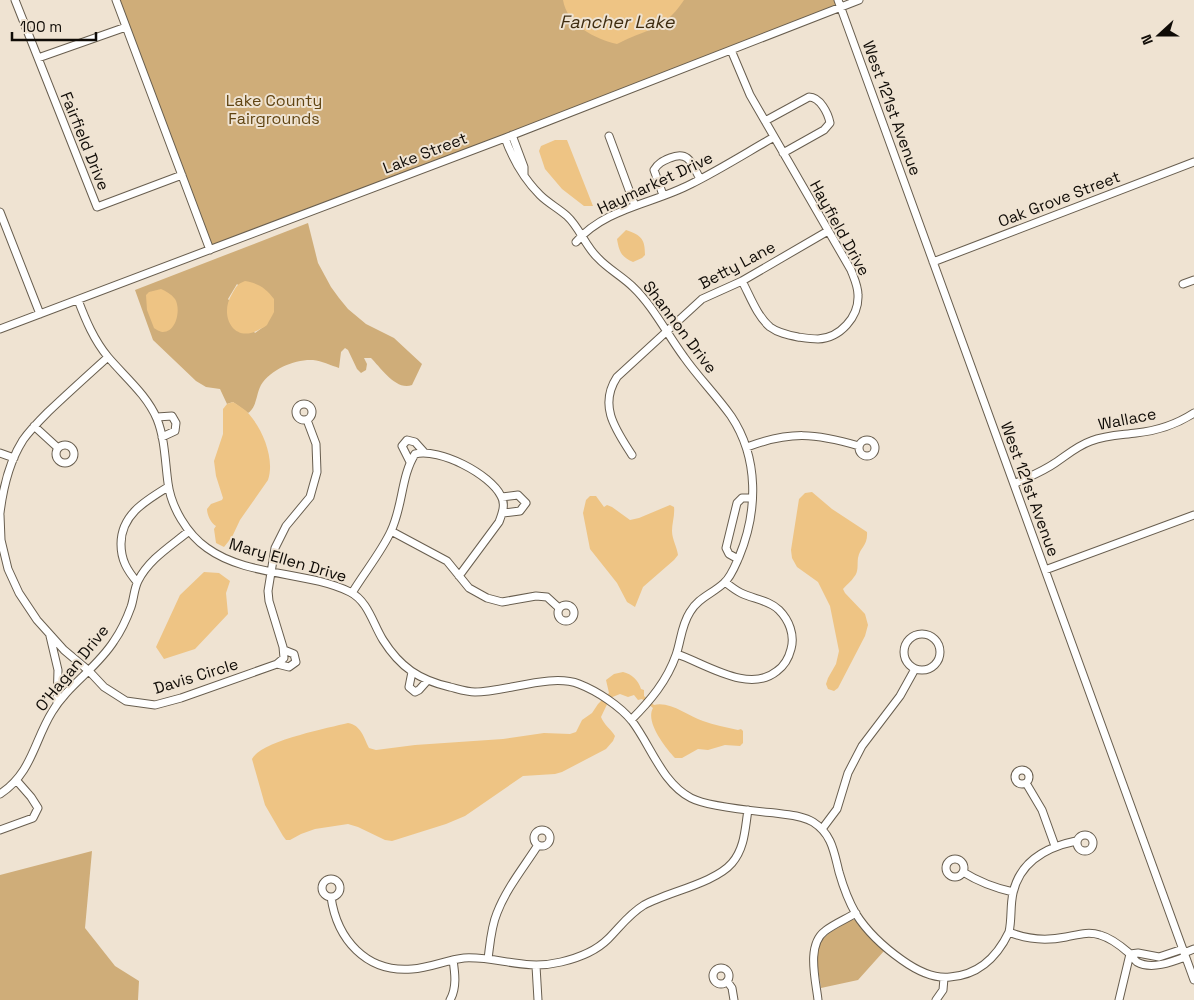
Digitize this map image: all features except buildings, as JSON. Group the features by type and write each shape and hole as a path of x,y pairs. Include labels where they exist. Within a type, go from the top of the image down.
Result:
{"street":[{"name":"Fairfield Drive","path":"15,0 97,207 182,175"},
{"path":"116,0 210,250"},
{"name":"Lake Street","path":"0,329 731,50 839,3 858,0"},
{"name":"West 121st Avenue","path":"839,3 1194,980"},
{"path":"38,58 126,26"},
{"name":"Hayfield Drive","path":"731,50 745,86 850,270 856,283 857,308 844,328 836,334 818,339 810,339 781,333 771,328 761,317 742,281"},
{"path":"765,122 809,97 814,97 818,100 829,118 830,123 824,130 783,153"},
{"name":"Shannon Drive","path":"508,136 524,167 524,176 540,196 567,216 583,235 596,256 612,272 632,286 647,302 665,332 732,418 747,447 752,472 752,498 748,527 738,559 724,582 704,596 690,611 681,633 677,654 663,683 631,720"},
{"path":"609,136 635,206"},
{"name":"Haymarket Drive","path":"576,242 603,220 689,185 774,137"},
{"path":"662,195 654,170 657,164 679,154 685,156 692,164 700,179"},
{"name":"Oak Grove Street","path":"933,262 1194,162"},
{"path":"0,212 40,314"},
{"name":"Betty Lane","path":"632,455 616,430 611,417 608,397 611,386 617,377 702,299 742,281 828,231"},
{"path":"1183,284 1194,280"},
{"name":"Mary Ellen Drive","path":"78,300 88,328 108,357 146,399 156,417 162,437 168,488 175,506 190,532 207,548 230,560 271,572 320,581 352,593 368,610 383,640 403,665 423,680 450,688 475,692 556,681 577,683 618,707 631,720 668,777 692,798 748,810 797,816 813,822 822,829"},
{"name":"Davis Circle","path":"108,357 69,391 34,426 23,440 14,458 3,491 0,514 1,540 8,569 19,594 64,650 89,671 104,687 126,701 155,705 181,698 277,664 284,658 284,650"},
{"name":"Wallace","path":"1014,484 1041,472 1076,448 1092,440 1161,428 1194,413"},
{"path":"156,417 172,416 176,423 175,431 162,437"},
{"path":"277,664 289,667 296,662 294,654 284,650 269,601 268,591 276,548 282,533 310,497 317,472 316,444 307,420"},
{"path":"34,426 58,448"},
{"path":"747,447 766,440 792,435 818,436 859,446"},
{"path":"410,462 402,446 407,440 415,442 424,452"},
{"path":"352,593 391,531 400,507 406,472 410,462 415,454 424,452 448,457 483,477 493,485 502,497 503,513 500,522 459,576"},
{"path":"0,453 14,458"},
{"path":"137,582 126,569 121,553 123,528 126,520 140,506 168,488"},
{"path":"502,497 518,495 526,503 520,511 503,513"},
{"path":"738,559 729,554 726,548 737,503 742,498 752,498"},
{"path":"1045,570 1194,515"},
{"path":"391,531 447,561 469,588 487,598 502,602 536,596 547,597 559,608"},
{"name":"O'Hagan Drive","path":"0,794 17,781 35,750 44,724 57,703 89,671 114,641 131,607 137,582 146,568 158,556 190,532"},
{"path":"677,654 742,680 769,677 785,663 792,648 792,640 788,623 784,616 770,604 741,593 724,582"},
{"name":"Davis Circle","path":"49,633 58,670 57,703"},
{"path":"921,634 927,634 940,646 939,658 932,667 921,670 915,669 906,661 904,649 910,639 921,634"},
{"path":"915,669 900,696 862,746 848,773 837,809 822,829 833,845 840,875 856,913 869,932 904,962 921,972 944,978 962,976 978,970 997,953 1009,932 1013,892 1018,878 1030,862 1055,846 1076,841"},
{"path":"412,672 409,687 415,692 427,681"},
{"path":"0,830 33,818 38,808 17,781"},
{"path":"1026,783 1042,810 1055,846"},
{"path":"331,896 336,919 345,937 362,955 378,964 411,969 465,958 488,959 536,966 561,962 590,952 608,939 626,919 642,906 714,876 727,868 735,859 744,841 748,810"},
{"path":"488,959 492,927 497,912 538,845"},
{"path":"963,872 996,888 1013,892"},
{"path":"818,1000 813,961 816,945 823,932 856,913"},
{"path":"1009,932 1026,938 1044,940 1080,934 1100,935 1113,941 1130,954 1138,953 1159,957 1184,953 1194,949"},
{"path":"1128,1000 1119,999 1130,954"},
{"path":"450,1000 453,995 455,975 453,960"},
{"path":"536,966 538,1000"},
{"path":"936,1000 943,990 944,978"},
{"path":"727,981 732,988 734,1000"}],"green space":[{"name":"Lake County Fairgrounds","path":"115,0 838,0 841,7 210,250"},
{"path":"308,223 318,263 339,298 348,309 366,324 394,338 422,364 412,385 406,386 400,385 389,378 371,358 364,358 367,364 366,370 361,373 345,348 341,352 339,368 313,360 291,363 265,379 259,389 255,404 248,413 233,402 227,404 220,389 206,387 196,381 153,340 135,290","holes":["237,284 271,316 266,325 255,333 228,299"]},
{"path":"92,851 85,928 115,966 139,981 138,1000 0,1000 0,875"},
{"path":"851,920 855,920 884,951 858,980 821,988 817,960 819,946 827,935"}],"water":[{"name":"Fancher Lake","path":"563,0 684,0 673,14 661,24 617,44 600,39 583,30 570,17"},
{"path":"555,140 567,140 593,206 584,206 562,189 545,169 539,151 541,146"},
{"path":"626,230 639,236 644,245 645,255 633,262 623,256 617,239"},
{"path":"245,281 258,285 274,299 274,312 267,325 251,333 236,331 231,326 227,311 228,302 235,289"},
{"path":"161,289 175,299 178,308 176,319 171,329 162,332 154,328 147,310 146,295 149,292"},
{"path":"233,402 247,412 259,428 269,454 270,472 268,480 224,547 216,543 214,529 216,526 212,523 207,509 211,504 223,498 216,476 214,461 223,434 223,409 227,404"},
{"path":"812,492 832,509 867,532 865,543 858,558 857,573 843,589 865,614 868,625 865,636 838,688 834,691 828,689 826,684 836,664 839,651 830,606 818,582 797,567 792,558 791,550 799,499 805,493"},
{"path":"590,496 596,496 604,507 607,505 612,507 630,520 670,505 674,507 672,534 678,555 643,587 635,607 627,602 617,583 590,549 583,513 586,500"},
{"path":"204,572 219,573 230,581 226,593 228,614 195,649 164,659 156,647 180,595"},
{"path":"623,672 634,678 641,689 644,690 644,696 654,705 666,705 697,719 738,730 741,729 743,731 743,743 740,746 725,745 708,750 698,749 682,758 675,758 657,734 651,714 653,708 642,699 638,700 634,695 628,697 620,694 610,698 601,717 615,736 606,749 562,772 523,776 465,816 392,841 385,840 348,824 315,829 286,840 265,805 252,759 258,752 281,741 348,723 359,729 369,748 376,750 415,745 503,739 544,733 570,734 576,732 582,720 592,713 609,693 606,680 614,674"}]}
